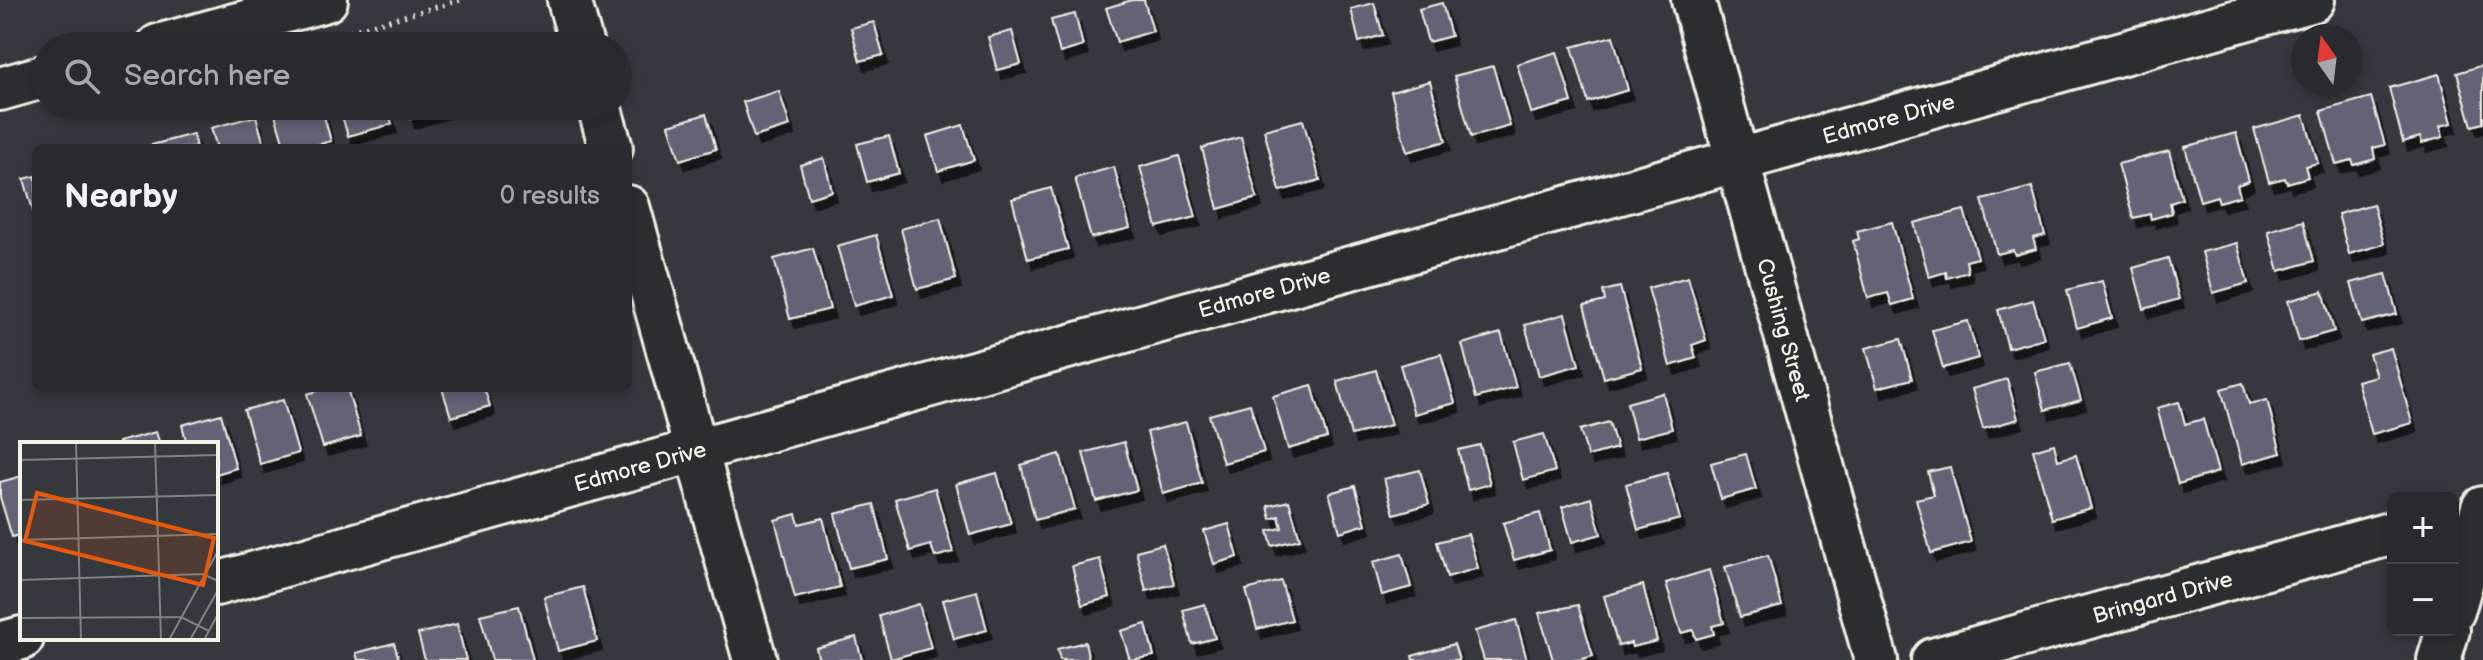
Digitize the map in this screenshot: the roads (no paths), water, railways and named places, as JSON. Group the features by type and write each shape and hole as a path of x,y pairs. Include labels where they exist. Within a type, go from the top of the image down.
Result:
{"street":[{"path":"569,0 578,32"},
{"name":"Cushing Street","path":"1693,0 1876,660"},
{"name":"Edmore Drive","path":"218,583 2313,0"},
{"path":"242,32 333,17"},
{"path":"0,89 32,80"},
{"path":"603,120 610,144"},
{"path":"632,221 755,660"},
{"path":"2459,584 2475,513"},
{"name":"Bringard Drive","path":"1933,660 2387,535"},
{"path":"2439,660 2446,636"},
{"path":"0,644 20,639"}]}
